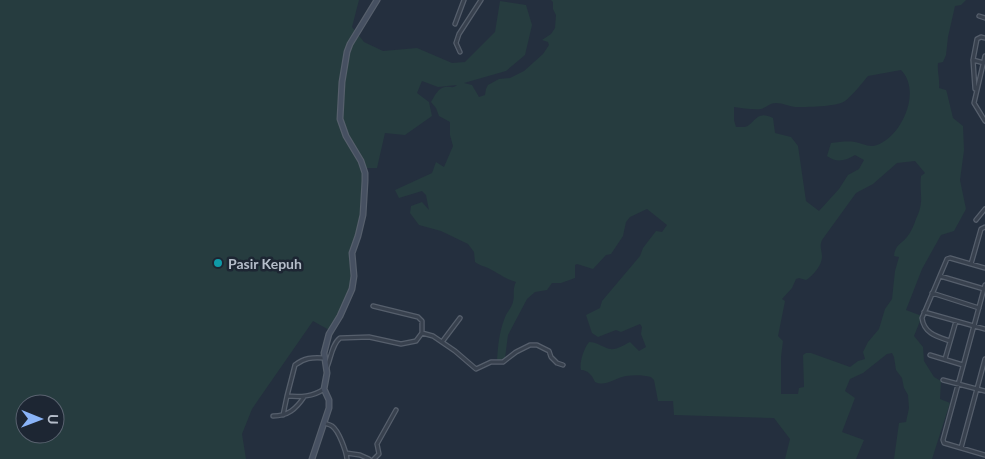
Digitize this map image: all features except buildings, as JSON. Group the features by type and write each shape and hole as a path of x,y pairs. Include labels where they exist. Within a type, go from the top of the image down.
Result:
{"street":[{"path":"327,369 324,358 329,334 340,316 352,289 354,276 352,253 363,215 364,174 361,161 346,136 340,119 342,82 350,44 378,0"},
{"path":"455,24 464,0"},
{"path":"460,52 456,43 459,34 481,0"},
{"path":"979,16 985,18"},
{"path":"985,38 980,37 977,39 973,60 974,103 985,121"},
{"path":"975,92 985,56"},
{"path":"973,60 984,63"},
{"path":"976,220 985,209"},
{"path":"971,264 981,229 985,227"},
{"path":"950,341 930,333 923,324 924,312 948,258 985,268"},
{"path":"940,276 984,287 943,440 944,443 985,455 984,459"},
{"path":"932,293 979,308"},
{"path":"312,459 329,403 324,389 327,369 335,344 340,338 369,337 401,344 416,341 422,333 422,321 418,318 373,306"},
{"path":"924,312 985,329"},
{"path":"442,342 460,318"},
{"path":"945,359 956,322"},
{"path":"422,333 433,336 476,369 491,362 503,362 523,348 534,344 549,351 551,357 562,365"},
{"path":"930,355 963,365"},
{"path":"283,416 295,365 310,358 324,358"},
{"path":"960,448 985,360"},
{"path":"943,380 985,391"},
{"path":"287,396 304,397 324,389"},
{"path":"273,416 283,416 298,407 304,397"},
{"path":"374,459 379,454 378,444 396,410"},
{"path":"324,423 332,426 336,432 347,459"},
{"path":"346,453 360,454 369,459"}],"green space":[{"path":"0,0 359,0 352,27 364,42 383,51 417,48 452,63 465,62 495,32 500,1 526,5 532,25 525,55 506,71 464,83 472,85 479,97 485,95 488,85 499,79 510,78 524,71 543,54 549,45 548,42 542,40 551,34 555,28 556,15 551,0 966,0 961,5 955,6 946,55 943,62 938,63 938,66 939,88 946,90 953,118 963,126 964,150 960,180 966,209 954,231 941,235 922,269 906,310 922,316 914,336 923,347 924,361 934,377 941,381 940,399 950,403 932,459 894,459 899,423 906,422 909,408 908,395 902,378 896,370 892,353 887,354 863,373 850,379 845,391 855,398 842,432 864,440 856,459 785,459 790,439 774,418 674,415 673,401 658,401 654,380 651,377 626,376 607,383 599,383 595,382 588,372 581,370 582,356 589,342 610,349 618,348 630,342 639,351 646,347 641,334 642,327 640,324 621,332 616,330 598,337 592,333 586,315 600,308 602,301 640,256 643,248 656,231 662,232 667,225 647,209 630,217 626,222 623,236 611,254 606,255 593,269 577,264 575,265 575,278 561,283 552,283 547,290 535,292 527,299 508,335 505,358 503,361 497,360 501,330 513,302 516,282 475,262 474,252 468,244 441,231 419,225 410,213 411,206 422,202 429,210 426,195 422,191 399,198 395,190 432,173 436,162 444,167 453,146 450,135 450,122 439,116 431,102 440,89 457,85 438,87 422,81 417,93 429,102 432,116 405,135 385,133 377,168 363,168 364,192 357,239 351,253 351,284 339,314 329,330 313,321 252,409 242,434 246,459 0,459","holes":["901,70 907,79 910,89 906,112 901,123 886,140 874,146 852,142 831,143 827,156 834,160 848,159 855,155 864,160 859,169 848,175 839,189 819,211 806,201 798,146 791,137 775,133 773,118 767,116 759,116 745,127 736,127 734,120 734,107 761,109 776,103 795,107 835,104 848,99 868,76","915,161 925,173 921,176 919,213 910,233 896,249 894,256 899,257 895,271 892,299 885,309 879,329 868,342 863,352 865,359 858,361 850,367 811,353 806,353 803,355 804,387 799,388 798,394 781,394 783,341 778,336 785,301 782,299 792,288 796,279 806,280 817,270 822,260 822,240 856,193 873,184 897,163"]}],"place":[{"name":"Pasir Kepuh","path":"218,263"}]}
